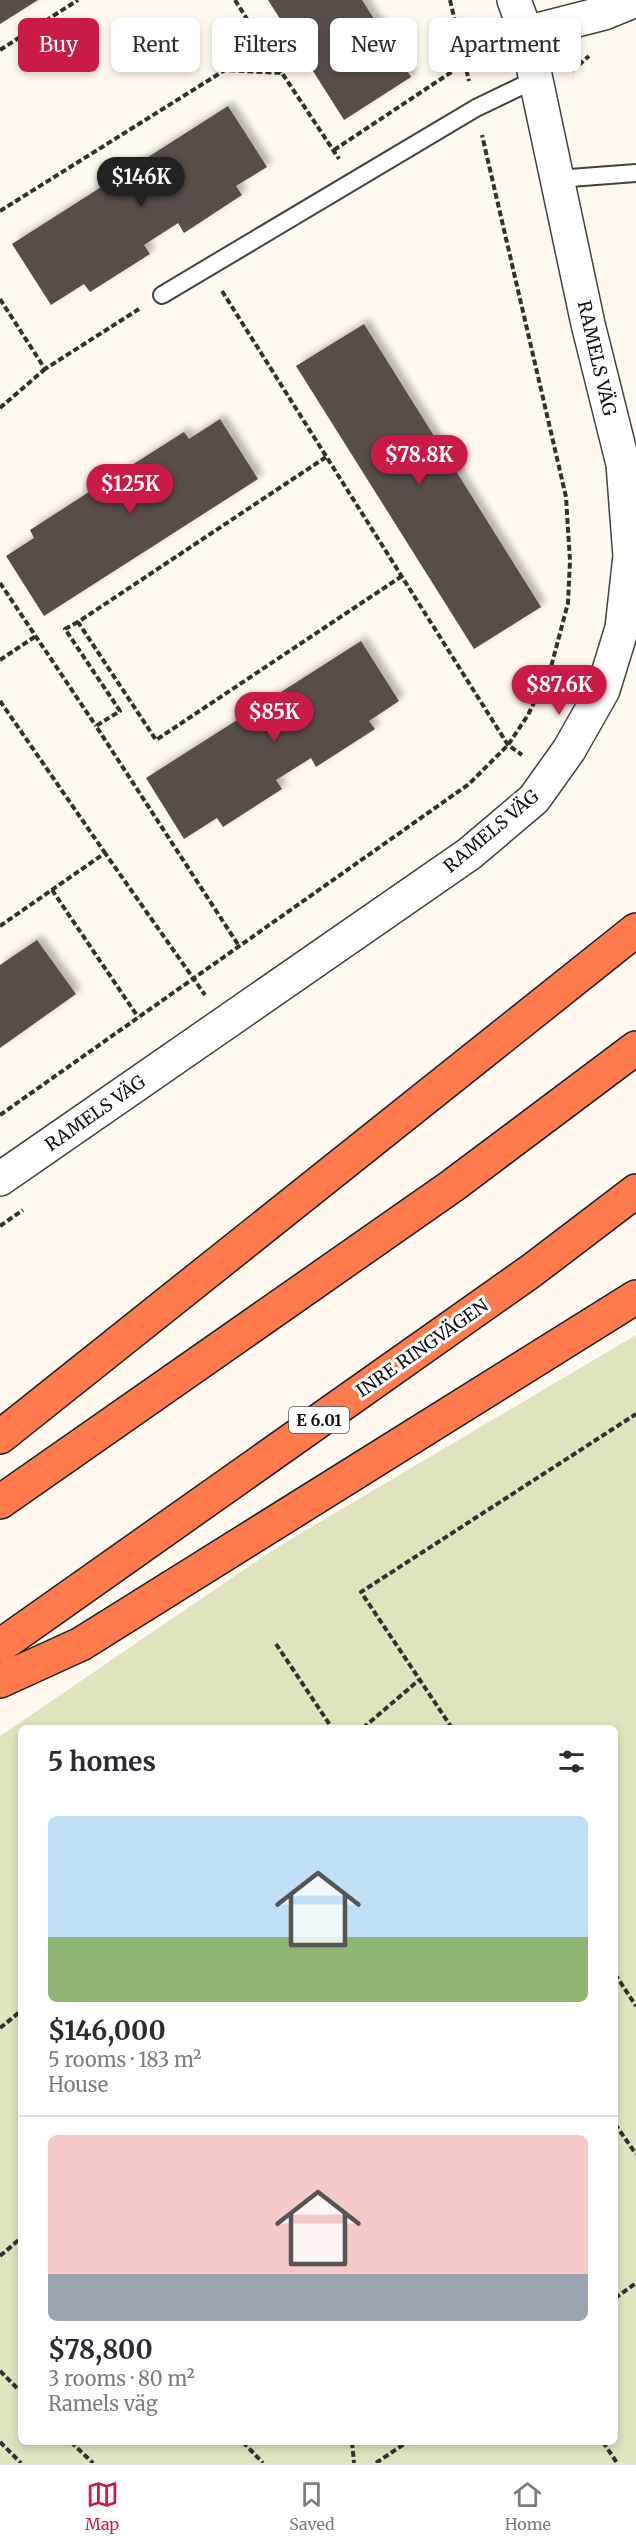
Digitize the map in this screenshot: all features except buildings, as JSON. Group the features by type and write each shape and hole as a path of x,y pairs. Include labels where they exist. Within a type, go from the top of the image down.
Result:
{"highway":[{"path":"0,1437 636,930"},
{"path":"0,1502 452,1186 636,1048"},
{"name":"INRE RINGVÄGEN","path":"0,1646 522,1278 636,1191"},
{"path":"0,1682 81,1644 636,1297"}],"street":[{"name":"RAMELS VÄG","path":"514,0 521,18"},
{"path":"547,18 573,0"},
{"path":"581,19 604,13 636,0"},
{"name":"RAMELS VÄG","path":"0,1179 469,855 534,800 569,750 603,690 622,628 633,554 623,464 588,324 534,72"}],"lane":[{"path":"162,295 476,108 536,80"},
{"path":"557,179 636,173"}],"path":[{"path":"0,50 78,0"},
{"path":"235,0 354,180"},
{"path":"450,0 454,18"},
{"path":"0,211 225,70 282,73"},
{"path":"334,150 451,72"},
{"path":"0,1115 470,784 508,745 528,715 551,667 568,603 570,561 566,497 467,72"},
{"path":"207,268 508,745 550,777"},
{"path":"0,408 45,369 162,295"},
{"path":"0,299 45,369"},
{"path":"96,726 120,711 65,629 326,457"},
{"path":"78,622 156,740 402,576"},
{"path":"0,583 239,946"},
{"path":"0,660 36,636"},
{"path":"0,701 224,1023"},
{"path":"0,926 105,853"},
{"path":"52,890 138,1017"},
{"path":"450,1725 361,1592 636,1414"},
{"path":"276,1644 330,1725"},
{"path":"366,1725 419,1680"},
{"path":"618,1979 636,2006"},
{"path":"0,2028 18,2013"},
{"path":"618,2128 636,2154"},
{"path":"0,2256 18,2241"},
{"path":"618,2296 636,2283"},
{"path":"0,2371 18,2389"},
{"path":"0,2442 21,2463"},
{"path":"74,2445 93,2463"},
{"path":"246,2445 263,2463"},
{"path":"352,2445 354,2463"},
{"path":"376,2463 403,2445"},
{"path":"605,2445 617,2463"}],"green space":[{"path":"636,1335 636,2463 0,2463 0,1736 276,1548"}]}
